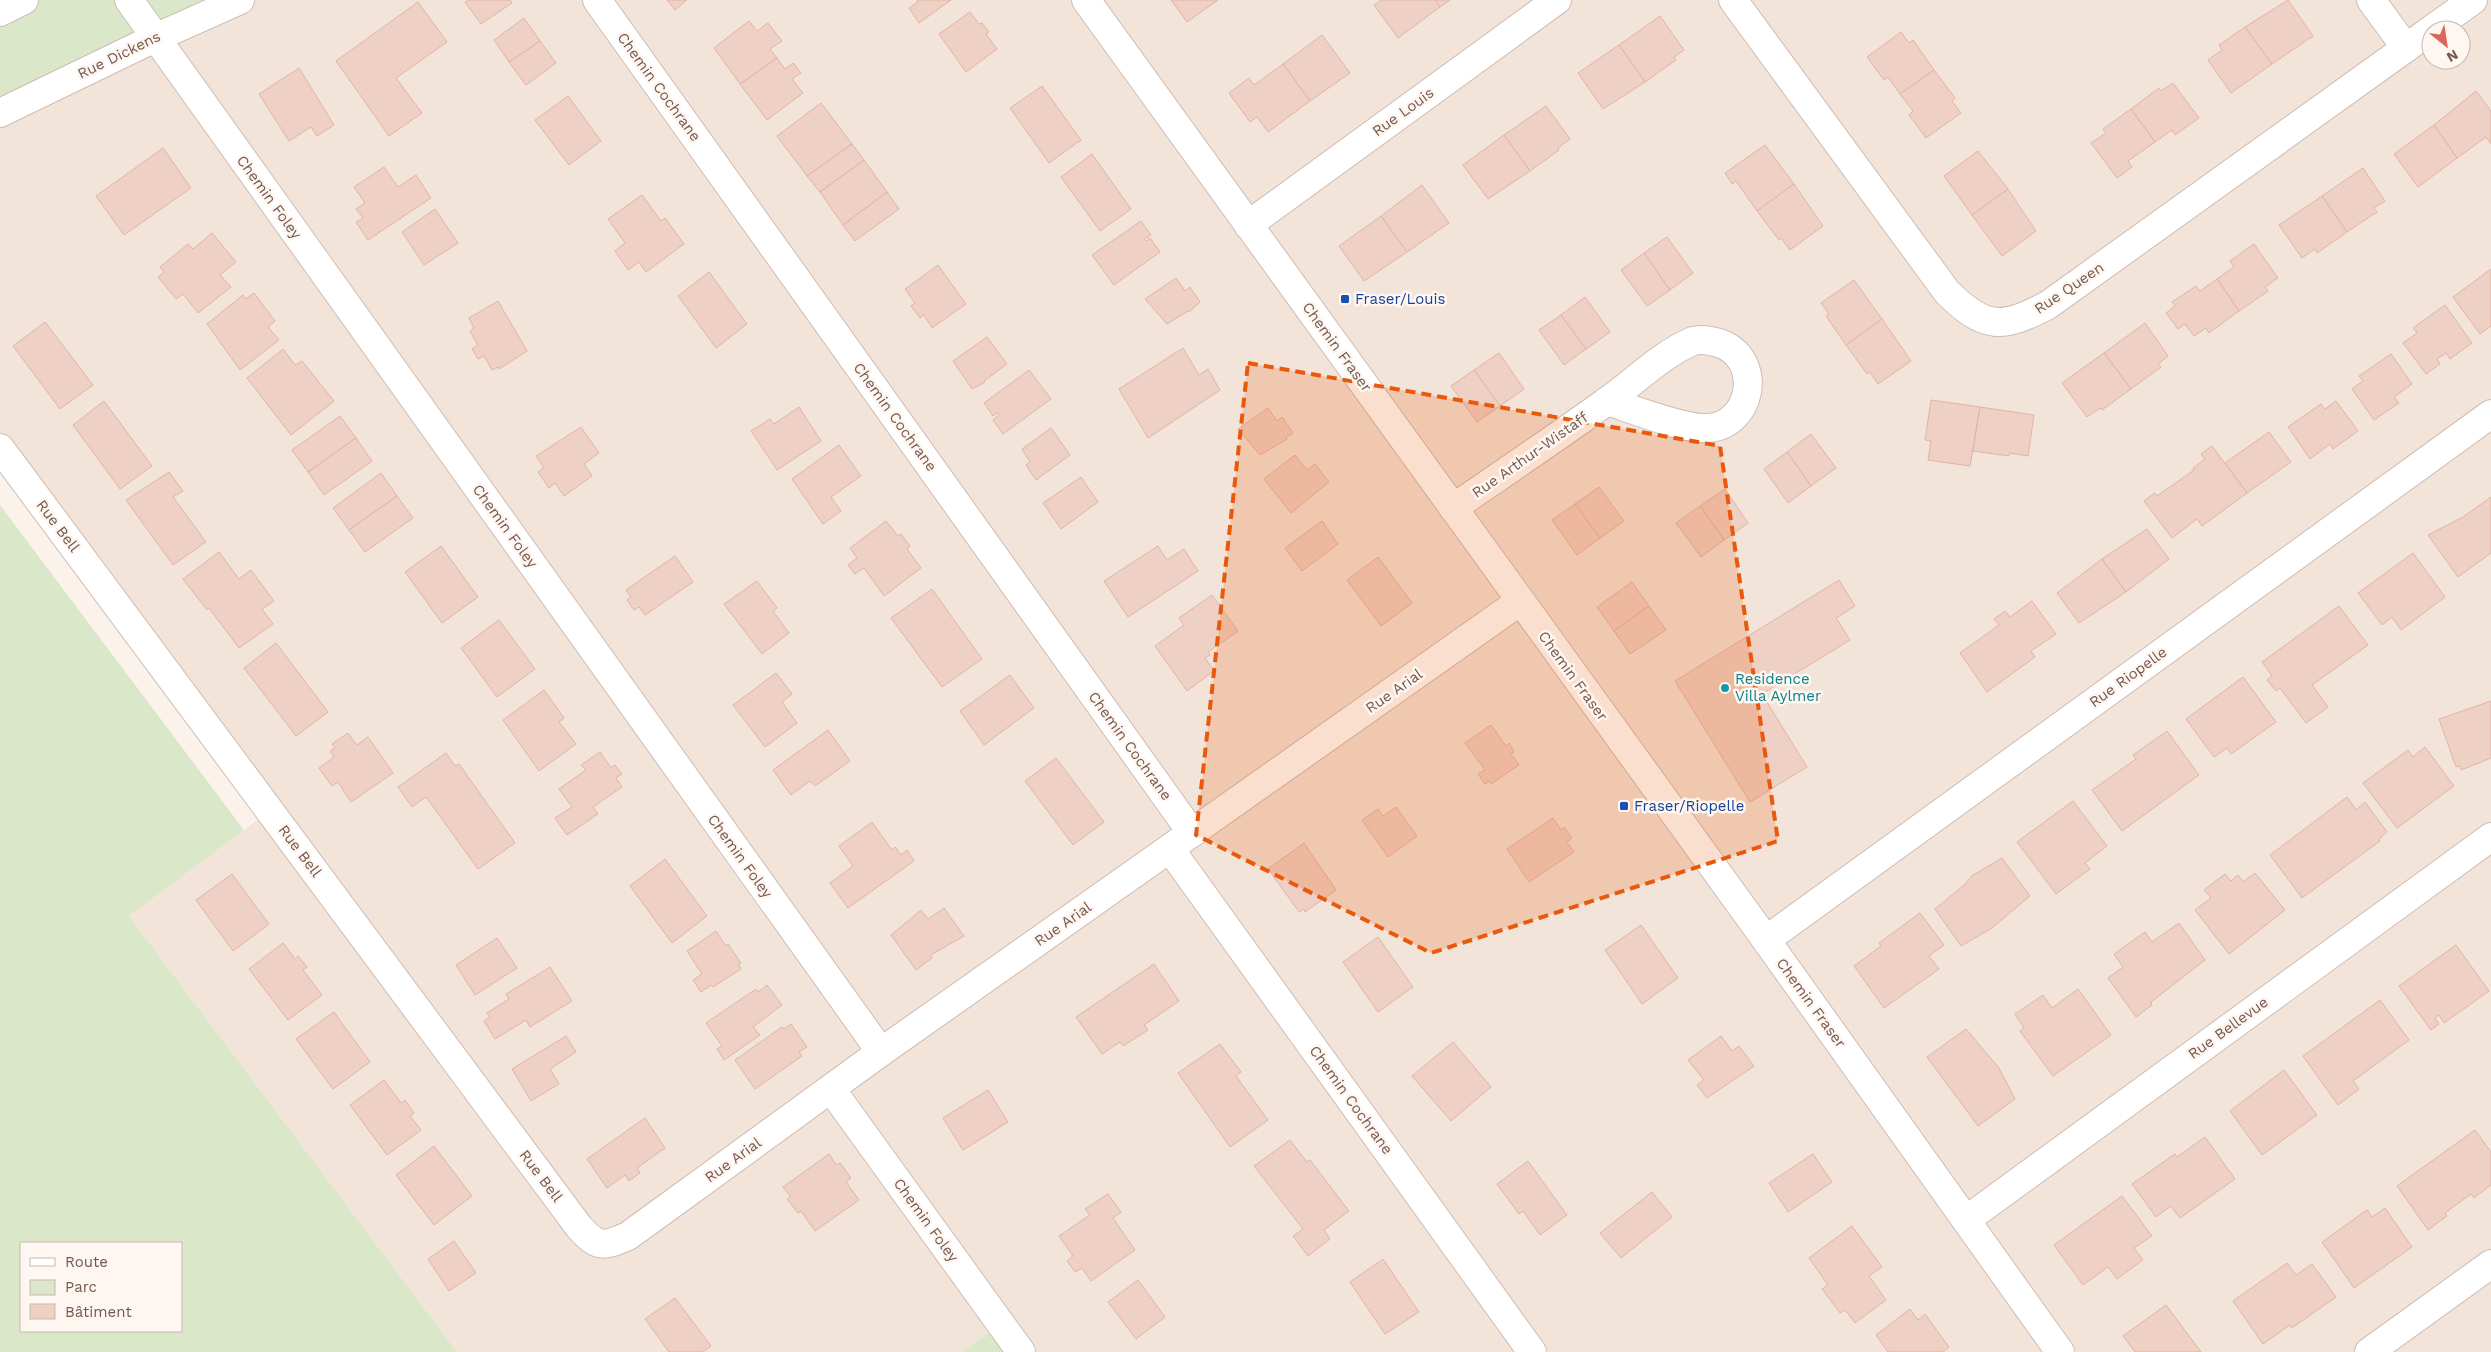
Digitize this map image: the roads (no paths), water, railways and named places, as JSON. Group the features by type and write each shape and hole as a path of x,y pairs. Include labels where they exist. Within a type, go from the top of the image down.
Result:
{"street":[{"path":"0,12 24,0"},
{"name":"Chemin Foley","path":"129,0 881,1052"},
{"name":"Rue Dickens","path":"0,113 155,38 240,0"},
{"name":"Chemin Cochrane","path":"597,0 1192,833"},
{"name":"Chemin Fraser","path":"1086,0 1454,508 1519,602 1766,940 2060,1352"},
{"name":"Rue Louis","path":"1248,224 1557,0"},
{"name":"Rue Queen","path":"1732,0 1946,292 1964,310 1984,320 2007,323 2048,305 2421,37"},
{"path":"2371,0 2406,48"},
{"name":"Rue Queen","path":"2445,20 2473,0"},
{"name":"Rue Arthur-Wistaff","path":"1454,508 1607,402 1664,356 1695,340 1714,341 1727,346 1741,359 1748,379 1748,397 1738,412 1722,424 1703,428 1607,402"},
{"name":"Rue Riopelle","path":"1766,940 2491,414"},
{"name":"Rue Bell","path":"0,448 579,1227 592,1241 606,1245"},
{"name":"Rue Arial","path":"606,1245 628,1236 881,1052 1519,602"},
{"name":"Rue Bellevue","path":"1966,1220 2491,837"},
{"name":"Chemin Cochrane","path":"1170,849 1532,1352"},
{"name":"Chemin Foley","path":"831,1088 1021,1352"},
{"path":"2369,1352 2491,1264"}],"place":[{"name":"Fraser/Louis","path":"1345,299"},
{"name":"Residence Villa Aylmer","path":"1725,688"},
{"name":"Fraser/Riopelle","path":"1624,806"}]}
